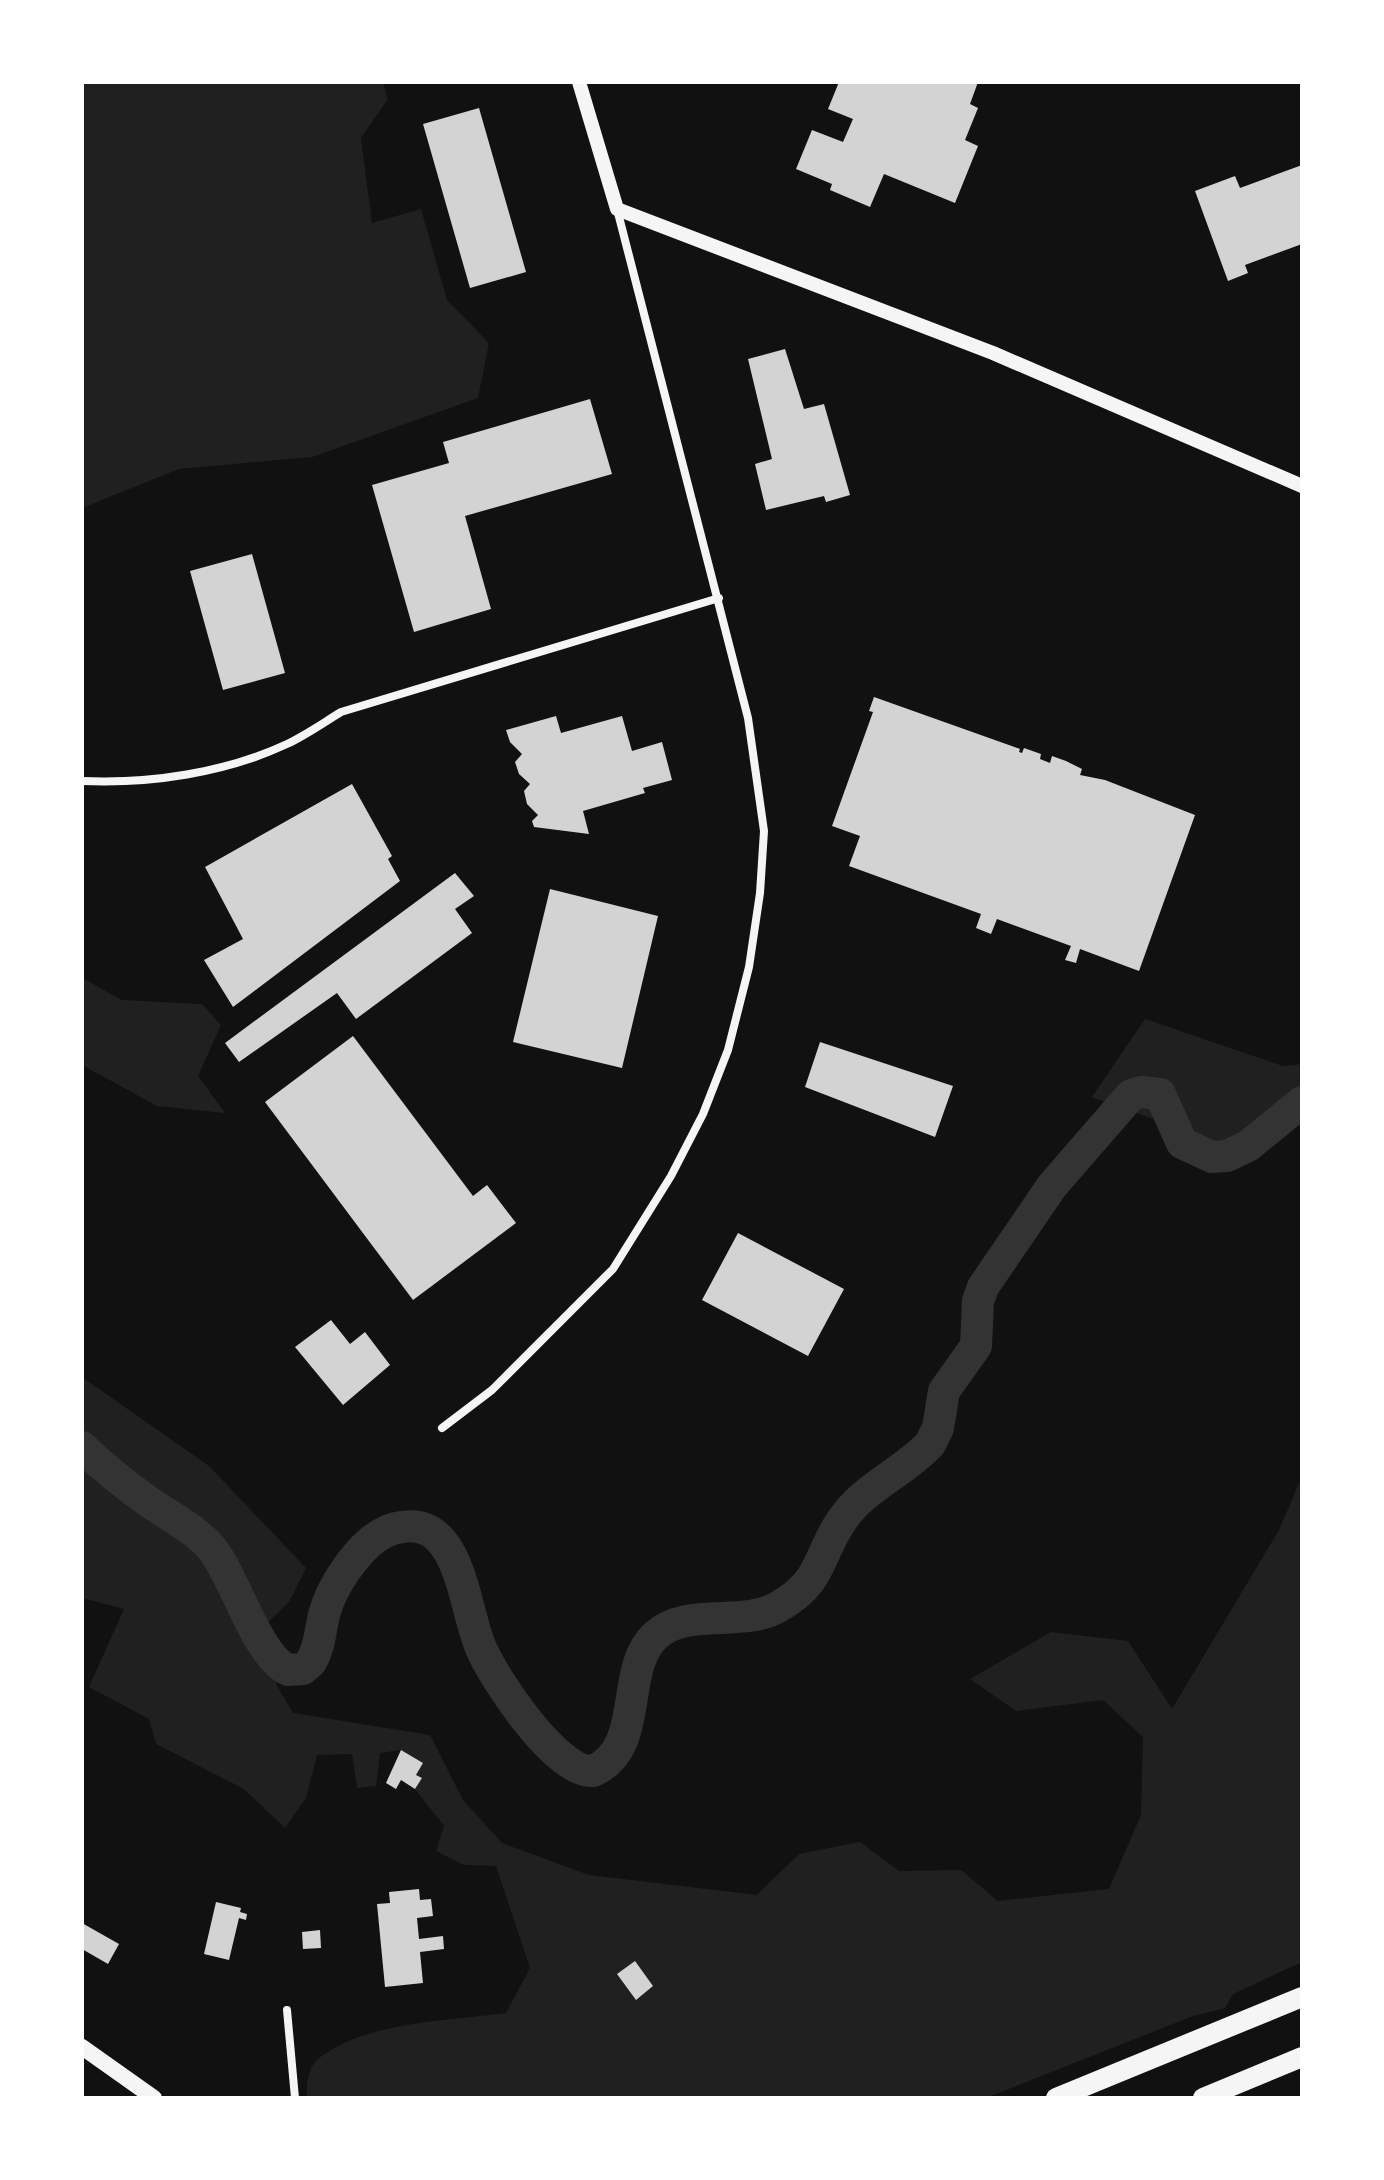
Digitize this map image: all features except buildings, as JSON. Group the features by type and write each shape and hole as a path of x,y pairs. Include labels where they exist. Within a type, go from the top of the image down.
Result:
{"highway":[{"path":"1056,2098 1302,1997"},
{"path":"1203,2098 1302,2057"}],"main road":[{"path":"82,2047 154,2098"}],"street":[{"path":"442,1428 523,1361 613,1269 671,1176 703,1114 728,1050 749,967 760,893 764,831 748,718 617,209 579,82"},
{"path":"617,209 993,353 1302,486"},
{"path":"82,781 126,783 220,768 287,744 341,712 719,598"},
{"path":"287,2010 295,2098"}],"shaded area":[{"path":"82,82 383,82 388,99 361,138 372,223 421,209 447,300 489,343 478,398 312,457 179,469 82,508"},
{"path":"82,978 122,1000 202,1004 221,1025 198,1076 225,1113 157,1106 82,1065"},
{"path":"1145,1019 1283,1066 1302,1064 1302,1123 1243,1151 1092,1097"},
{"path":"82,1377 209,1466 306,1568 289,1602 263,1627 277,1686 293,1713 430,1735 463,1800 502,1843 589,1875 757,1895 799,1854 860,1842 899,1871 961,1870 998,1901 1109,1889 1141,1815 1143,1737 1103,1700 1016,1711 970,1679 1051,1632 1128,1641 1172,1709 1279,1530 1302,1476 1302,1962 1233,1994 1225,2008 1193,2016 986,2098 307,2098 307,2082 312,2066 339,2046 361,2036 409,2025 506,2013 530,1968 496,1866 464,1865 436,1851 444,1826 415,1789 421,1779 416,1775 423,1763 401,1750 380,1753 376,1786 357,1788 352,1754 317,1755 306,1798 285,1828 244,1789 156,1744 149,1719 89,1687 124,1609 82,1598"}],"waterway":[{"path":"82,1447 123,1482 211,1547 257,1635 277,1662 288,1670 303,1669 311,1662 333,1592 350,1563 369,1543 385,1532 402,1527 422,1528 437,1536 457,1570 481,1648 499,1681 545,1742 578,1768 593,1771 609,1760 620,1745 638,1668 644,1651 655,1636 683,1622 763,1613 793,1597 812,1578 834,1533 851,1509 930,1444 938,1428 944,1391 976,1346 978,1301 983,1287 1052,1186 1131,1095 1141,1092 1160,1094 1182,1143 1212,1157 1227,1156 1248,1146 1302,1102"}]}
